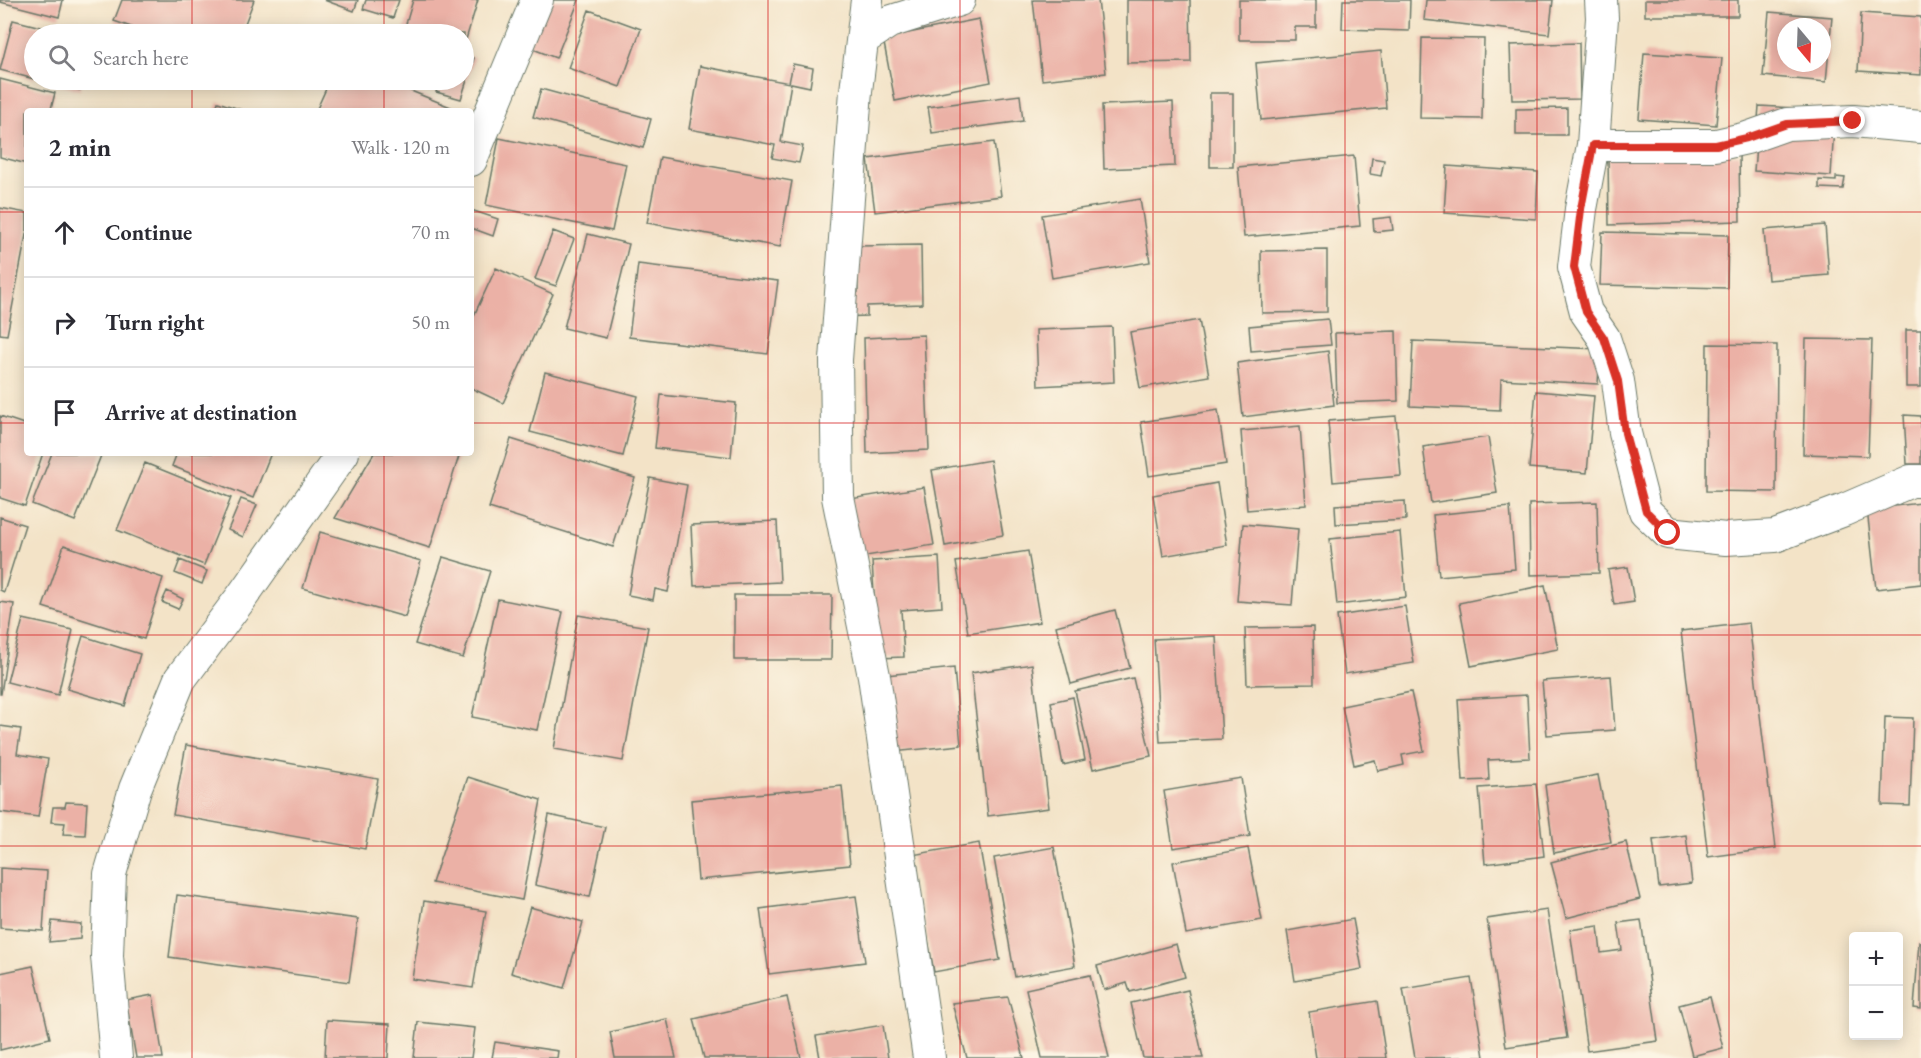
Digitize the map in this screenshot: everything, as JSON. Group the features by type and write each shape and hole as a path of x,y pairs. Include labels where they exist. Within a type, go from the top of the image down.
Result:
{"street":[{"path":"474,153 537,0"},
{"path":"867,0 856,91 836,360 838,497 874,676 928,1058"},
{"path":"863,39 890,22 959,0"},
{"path":"1601,0 1602,18 1593,145 1581,209 1574,267 1586,312 1604,338 1618,381 1625,433 1646,511 1668,533 1726,539 1775,536 1911,481 1921,481"},
{"path":"1593,145 1716,145 1747,138 1787,124 1853,121 1921,127"},
{"path":"116,1058 107,956 110,874 135,789 180,679 241,598 341,456"}],"building":[{"path":"0,0 63,0 59,17 0,2"},
{"path":"122,0 254,0 245,24 123,24 114,21"},
{"path":"324,0 358,0 354,11"},
{"path":"366,0 399,0 393,18 363,9"},
{"path":"413,0 478,0 471,24 406,24"},
{"path":"547,0 579,0 556,58 528,47"},
{"path":"1033,0 1098,0 1106,73 1042,80"},
{"path":"1127,0 1190,0 1191,62 1127,63"},
{"path":"1239,0 1316,0 1316,27 1295,27 1295,40 1239,40"},
{"path":"1343,0 1410,0 1409,31 1342,29"},
{"path":"1426,0 1553,0 1549,34 1424,20"},
{"path":"1645,0 1738,0 1738,16 1645,16"},
{"path":"589,10 641,29 620,87 568,68"},
{"path":"1769,12 1832,17 1831,28 1831,18 1777,18 1777,72 1827,72 1826,82 1763,76"},
{"path":"1861,13 1921,17 1921,75 1858,71"},
{"path":"979,19 991,82 895,101 883,38"},
{"path":"13,20 29,24 24,24 24,76 0,70"},
{"path":"1422,38 1484,39 1482,119 1420,118"},
{"path":"1579,43 1580,99 1512,100 1510,45"},
{"path":"1381,51 1386,108 1261,120 1256,63"},
{"path":"1644,53 1722,58 1716,125 1639,119"},
{"path":"793,64 813,68 810,87 791,83 781,142 803,146 799,163 772,158 775,145 689,129 700,66 789,83"},
{"path":"0,79 24,85 24,90 43,90 55,93 51,108 24,108 24,163 0,157"},
{"path":"541,89 651,119 643,148 533,117"},
{"path":"325,90 409,90 453,108 317,108"},
{"path":"437,90 464,90 461,99 436,92"},
{"path":"1210,93 1233,93 1233,167 1210,167"},
{"path":"1020,95 1023,121 932,133 928,107"},
{"path":"218,102 236,108 216,108"},
{"path":"1173,102 1175,166 1104,169 1102,105"},
{"path":"1759,106 1835,110 1831,176 1754,171"},
{"path":"1567,108 1567,135 1516,135 1516,109"},
{"path":"499,138 626,164 612,231 486,205"},
{"path":"994,142 1001,196 875,212 868,159"},
{"path":"1739,154 1740,221 1609,225 1608,157"},
{"path":"1354,156 1360,226 1244,237 1238,167"},
{"path":"660,157 792,181 780,247 647,223"},
{"path":"1372,158 1384,160 1381,176 1370,174"},
{"path":"1447,166 1538,172 1536,219 1444,213"},
{"path":"1836,177 1845,178 1843,189 1819,188 1819,180 1836,181"},
{"path":"1140,199 1150,262 1052,278 1042,215"},
{"path":"0,208 24,212 24,246 7,335 0,334"},
{"path":"474,211 498,219 493,236 474,229"},
{"path":"1391,217 1393,230 1374,232 1373,219"},
{"path":"1825,225 1829,275 1768,280 1764,230"},
{"path":"553,231 574,239 556,286 535,279"},
{"path":"1602,232 1728,235 1727,288 1600,285"},
{"path":"588,234 629,244 606,338 564,328"},
{"path":"921,245 922,304 867,306 867,316 839,317 838,293 858,292 857,246"},
{"path":"1327,250 1327,312 1262,313 1261,251"},
{"path":"638,264 778,281 768,354 629,337"},
{"path":"496,268 553,294 503,403 474,389 474,316"},
{"path":"1328,319 1331,345 1251,351 1249,326"},
{"path":"1199,320 1209,376 1140,388 1130,332"},
{"path":"1112,327 1114,382 1038,386 1036,330"},
{"path":"1906,330 1921,330 1921,387 1906,387"},
{"path":"1396,331 1398,401 1337,403 1335,333"},
{"path":"924,335 929,450 867,453 864,338"},
{"path":"1806,339 1872,340 1868,456 1803,454"},
{"path":"1413,341 1600,349 1598,384 1501,379 1500,410 1410,406"},
{"path":"1707,344 1777,345 1776,492 1706,491"},
{"path":"1328,351 1334,405 1243,417 1237,363"},
{"path":"545,372 638,396 623,456 530,432"},
{"path":"1536,391 1594,396 1587,473 1529,468"},
{"path":"661,395 736,403 731,457 655,448"},
{"path":"1218,410 1226,464 1149,476 1141,422"},
{"path":"1904,415 1921,416 1921,464 1907,464"},
{"path":"0,416 24,424 24,456 42,456 25,506 0,498"},
{"path":"1396,416 1401,476 1333,482 1328,421"},
{"path":"1300,426 1306,505 1247,510 1241,431"},
{"path":"1488,437 1497,493 1431,503 1423,447"},
{"path":"511,439 635,478 613,547 489,508"},
{"path":"51,456 101,456 75,521 32,504"},
{"path":"176,456 270,456 253,498 172,466"},
{"path":"372,456 459,456 430,548 335,518"},
{"path":"990,460 1003,535 945,546 932,470"},
{"path":"145,463 231,498 204,565 117,530"},
{"path":"650,478 687,485 668,592 655,589 653,600 628,595"},
{"path":"1217,483 1227,545 1163,556 1153,495"},
{"path":"924,487 934,545 860,557 850,499"},
{"path":"241,499 257,505 243,537 228,530"},
{"path":"1405,501 1406,520 1336,524 1335,505"},
{"path":"1597,502 1599,573 1530,575 1529,504"},
{"path":"1921,503 1921,584 1876,589 1867,509"},
{"path":"1510,507 1515,569 1439,576 1433,515"},
{"path":"0,517 25,525 4,592 0,590"},
{"path":"777,521 780,582 694,586 691,525"},
{"path":"1243,524 1298,529 1292,605 1237,601"},
{"path":"320,532 421,561 405,617 303,588"},
{"path":"1400,532 1406,597 1337,605 1330,539"},
{"path":"64,545 163,578 144,639 43,607"},
{"path":"1028,551 1040,622 968,633 956,562"},
{"path":"443,557 490,571 463,658 415,644"},
{"path":"939,557 942,607 901,610 904,657 878,658 872,561"},
{"path":"180,560 207,571 202,584 175,573"},
{"path":"1628,567 1634,602 1614,605 1608,570"},
{"path":"1545,585 1558,649 1471,666 1459,603"},
{"path":"167,591 183,599 178,609 162,602"},
{"path":"734,595 832,595 831,660 734,660"},
{"path":"498,599 563,612 537,730 472,717"},
{"path":"0,602 14,604 1,694 0,694"},
{"path":"1405,606 1414,663 1345,674 1337,616"},
{"path":"1115,610 1130,668 1071,684 1056,626"},
{"path":"578,615 648,627 623,761 554,749"},
{"path":"23,619 73,630 58,695 7,682"},
{"path":"1749,623 1776,848 1708,857 1681,631"},
{"path":"1313,627 1314,684 1247,685 1245,628"},
{"path":"83,636 140,654 125,706 67,689"},
{"path":"1216,636 1222,739 1160,742 1154,639"},
{"path":"1032,664 1049,808 988,816 971,673"},
{"path":"954,668 961,745 893,752 886,675"},
{"path":"1611,676 1615,730 1547,735 1542,681"},
{"path":"1133,678 1151,756 1093,769 1075,691"},
{"path":"1411,692 1424,751 1402,755 1404,765 1378,771 1375,760 1354,765 1342,706"},
{"path":"1527,695 1530,758 1488,760 1489,780 1463,781 1458,699"},
{"path":"1073,697 1085,760 1063,765 1051,702"},
{"path":"1885,717 1913,718 1910,806 1882,805"},
{"path":"0,726 21,729 17,754 48,759 38,817 0,812"},
{"path":"186,745 378,779 365,849 173,815"},
{"path":"1598,775 1611,842 1554,853 1545,785"},
{"path":"468,777 541,800 522,900 432,883"},
{"path":"1241,778 1250,836 1173,848 1164,791"},
{"path":"1536,784 1544,856 1485,864 1479,788"},
{"path":"842,786 850,865 698,880 691,800"},
{"path":"66,802 87,803 85,835 63,834 65,823 51,822 53,807 65,807"},
{"path":"549,815 605,827 590,897 535,885"},
{"path":"1686,835 1692,883 1659,887 1653,840"},
{"path":"1626,842 1640,899 1566,918 1551,862"},
{"path":"979,843 1000,960 934,972 912,855"},
{"path":"1054,847 1075,966 1015,977 994,858"},
{"path":"1248,848 1262,920 1186,934 1173,862"},
{"path":"0,868 47,871 43,931 0,928"},
{"path":"177,895 358,919 349,982 169,957"},
{"path":"856,896 865,962 769,974 760,909"},
{"path":"424,901 486,911 473,988 412,979"},
{"path":"530,907 583,922 564,988 511,973"},
{"path":"1547,910 1567,1038 1506,1047 1487,919"},
{"path":"1353,919 1362,969 1295,981 1287,931"},
{"path":"1641,920 1658,1041 1587,1051 1570,930 1598,926 1601,953 1622,950 1618,923"},
{"path":"52,921 81,924 80,939 49,942"},
{"path":"1919,942 1921,943 1921,1009 1914,1008"},
{"path":"1176,944 1185,977 1130,992 1127,983 1104,990 1097,966"},
{"path":"33,966 50,1038 0,1050 0,973"},
{"path":"1090,975 1109,1058 1042,1058 1026,989"},
{"path":"1471,978 1484,1057 1415,1058 1403,989"},
{"path":"1188,990 1203,1058 1143,1058 1131,1003"},
{"path":"153,995 163,1058 136,1058 126,1000"},
{"path":"787,997 801,1058 704,1058 694,1019"},
{"path":"1008,997 1024,1058 967,1058 952,1003"},
{"path":"1710,997 1723,1048 1692,1056 1679,1005"},
{"path":"1377,1001 1386,1058 1316,1058 1309,1012"},
{"path":"667,1019 676,1058 615,1058 610,1032"},
{"path":"327,1020 390,1024 388,1058 325,1058"},
{"path":"418,1022 475,1028 471,1058 414,1058"},
{"path":"883,1025 888,1058 820,1058 816,1036"},
{"path":"495,1042 558,1051 557,1058 492,1058"}],"route":[{"path":"1668,533 1646,511 1625,433 1618,381 1604,338 1586,312 1574,267 1581,209 1593,145 1716,145 1747,138 1787,124 1853,121"}]}
